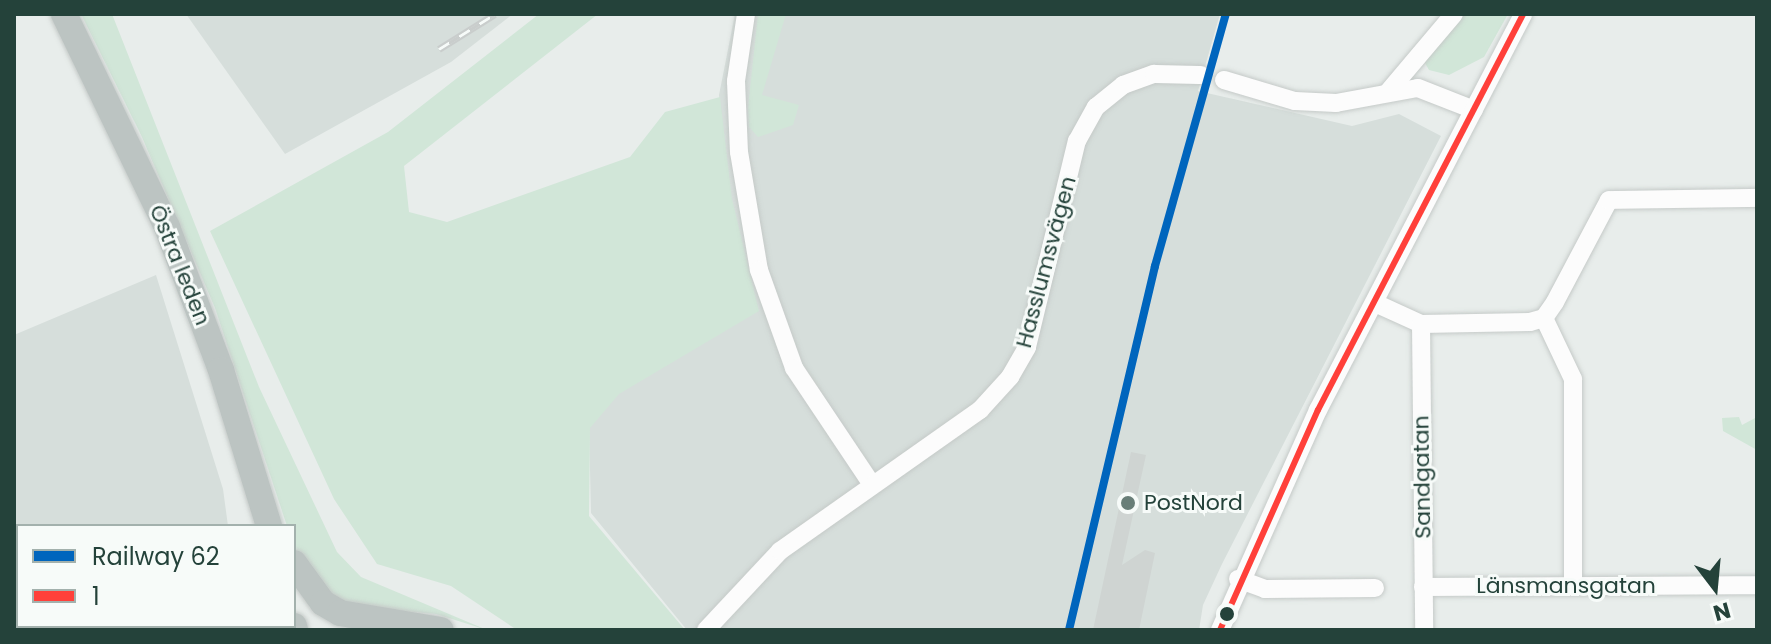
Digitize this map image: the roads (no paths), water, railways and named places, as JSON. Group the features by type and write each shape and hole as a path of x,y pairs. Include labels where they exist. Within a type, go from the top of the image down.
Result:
{"highway":[{"name":"Östra leden","path":"64,14 167,227 268,524"},
{"path":"253,524 258,487"},
{"path":"296,566 323,603 340,613 397,626 441,630"}],"street":[{"path":"746,14 736,81 739,152 759,270 794,368 871,483"},
{"path":"1388,92 1454,14"},
{"path":"1220,630 1238,579 1523,14"},
{"name":"Hasslumsvägen","path":"706,630 761,567 871,483 980,410 1010,377 1027,347 1077,141 1096,107 1123,85 1154,74 1201,75"},
{"path":"1224,80 1295,101 1336,103 1418,88 1474,110"},
{"path":"1544,318 1609,200 1757,198"},
{"path":"1375,303 1421,324 1544,318"},
{"path":"1544,318 1573,379 1573,586"},
{"name":"Sandgatan","path":"1421,324 1424,630"},
{"path":"1238,579 1265,589 1375,588"},
{"name":"Länsmansgatan","path":"1423,587 1757,585"}],"railway":[{"path":"439,49 495,14"}],"rail line":[{"name":"62","path":"1069,630 1155,266 1226,14"}],"place":[{"name":"PostNord","path":"1128,503"}]}
